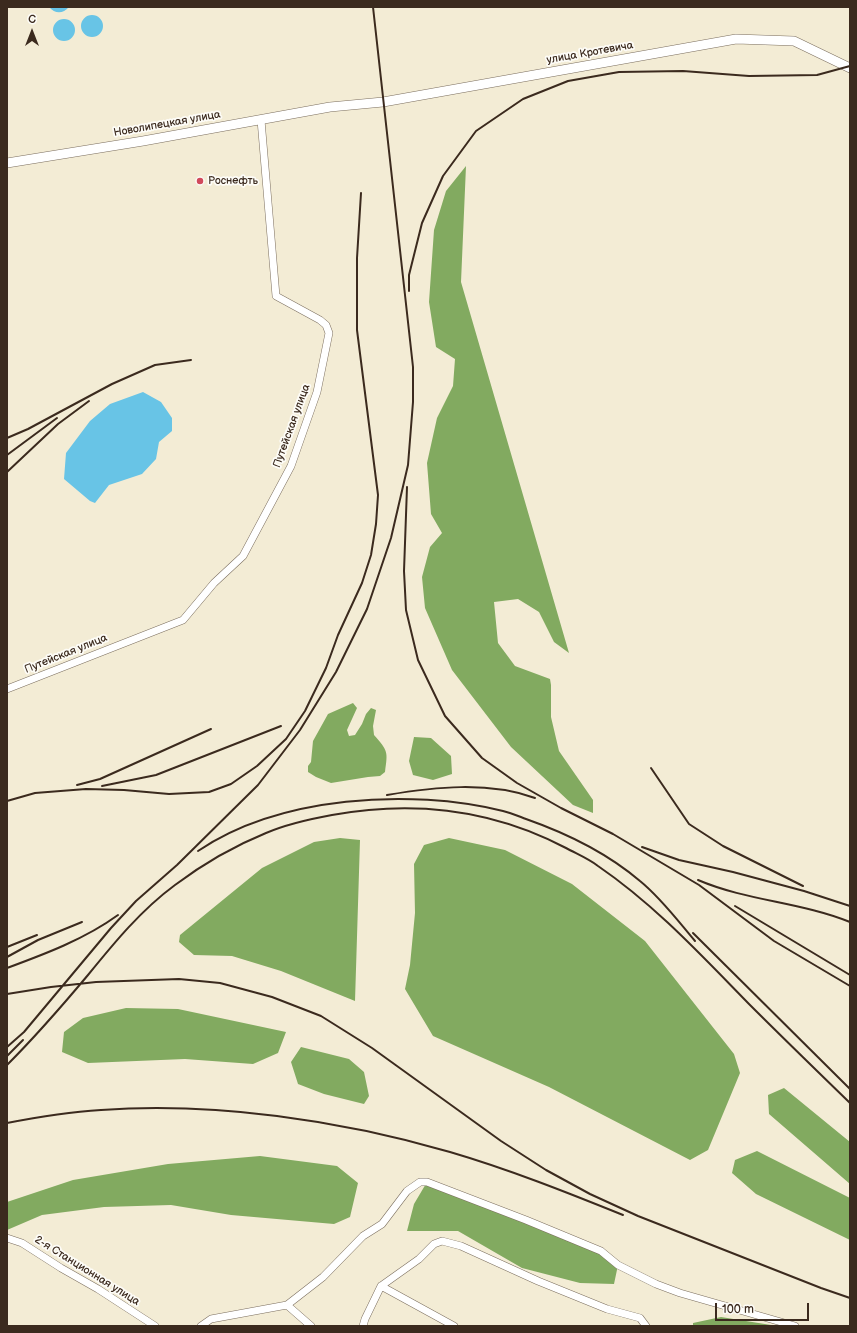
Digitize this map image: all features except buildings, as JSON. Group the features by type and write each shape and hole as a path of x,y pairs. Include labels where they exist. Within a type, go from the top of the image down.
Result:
{"street":[{"name":"улица Кротевича","path":"330,107 383,102 736,39 794,41 850,68"},
{"name":"Новолипецкая улица","path":"7,163 330,107"},
{"name":"Путейская улица","path":"7,689 182,620 214,583 243,556 291,466 317,392 328,332 326,325 320,320 276,296 261,120"},
{"path":"201,1326 210,1319 287,1305 323,1277 363,1236 382,1224 407,1191 420,1182 427,1182 601,1251 618,1265 674,1290 795,1326"},
{"name":"2-я Станционная улица","path":"7,1238 22,1243 98,1289 155,1326"},
{"path":"364,1326 365,1319 381,1286 419,1259 434,1244 442,1241 461,1246 538,1281 607,1309 640,1318 646,1326"},
{"path":"381,1286 454,1326"},
{"path":"287,1305 311,1326"}],"green space":[{"path":"466,166 461,282 569,653 554,642 539,612 518,599 494,602 498,643 515,666 550,679 551,717 559,751 593,800 593,813 573,805 511,747 452,670 425,608 422,577 430,547 442,533 431,514 427,463 437,418 453,386 455,359 436,347 429,302 434,230 446,191"},
{"path":"353,703 357,708 347,730 349,736 355,735 366,714 371,708 376,710 373,726 374,735 384,748 387,755 385,772 380,776 331,783 308,772 308,766 311,762 313,741 328,714"},
{"path":"414,737 431,738 451,756 452,774 433,780 413,775 409,761"},
{"path":"340,838 360,840 355,1001 281,971 232,956 194,955 179,942 180,935 262,868 314,842"},
{"path":"449,838 505,850 572,884 645,941 734,1054 740,1073 708,1150 690,1160 549,1087 433,1036 405,989 410,965 415,913 414,864 424,845"},
{"path":"126,1008 178,1009 286,1032 278,1053 253,1064 185,1059 88,1063 62,1052 64,1032 83,1018"},
{"path":"301,1047 349,1059 364,1072 369,1096 364,1104 324,1094 298,1084 291,1062"},
{"path":"784,1088 850,1142 850,1184 769,1114 768,1095"},
{"path":"757,1151 850,1198 850,1240 756,1194 732,1173 735,1160"},
{"path":"260,1156 337,1166 358,1183 350,1217 334,1224 231,1215 171,1205 104,1207 42,1215 7,1230 7,1202 73,1180 168,1164"},
{"path":"427,1182 601,1251 618,1265 614,1284 580,1283 522,1268 458,1231 407,1231 414,1204"},
{"path":"721,1317 776,1326 693,1326 693,1323"}],"water":[{"path":"49,7 69,7 62,12 56,12"},
{"path":"92,15 100,18 103,26 100,34 92,37 84,34 81,26 84,18"},
{"path":"64,19 72,22 75,30 72,38 64,41 56,38 53,30 56,22"},
{"path":"143,392 161,402 172,418 172,431 159,442 156,459 142,474 109,485 95,503 90,501 64,479 66,453 90,421 110,404"}],"railway":[{"path":"7,1047 24,1032 111,928 136,901 177,865 258,785 300,730 336,672 367,609 391,538 408,465 413,402 413,367 373,7"},
{"path":"409,291 409,275 422,223 443,176 476,131 523,99 568,81 619,72 683,71 749,76 817,75 850,66"},
{"path":"7,801 35,793 86,789 124,790 169,794 209,792 231,784 257,766 286,739 305,711 326,668 338,635 362,583 371,555 376,524 378,495 357,330 357,258 361,193"},
{"path":"7,438 28,429 112,384 155,365 191,360"},
{"path":"7,472 58,424 89,401"},
{"path":"7,455 57,418"},
{"path":"407,487 404,571 406,610 418,660 445,716 482,758 517,783 561,808 613,834 699,885 774,941 850,986"},
{"path":"102,786 156,775 281,726"},
{"path":"77,785 100,779 211,729"},
{"path":"651,768 689,824 723,846 803,886"},
{"path":"387,795 442,788 480,787 499,789 535,798"},
{"path":"198,851 231,833 267,818 306,808 346,802 387,799 428,800 467,804 503,811 541,825 571,837 614,861 648,888 695,941"},
{"path":"7,1065 49,1021 139,916 175,885 208,863 254,838 299,822 332,815 363,811 393,808 423,809 452,811 481,816 510,824 538,835 594,863 639,897 677,931 850,1103"},
{"path":"642,847 679,860 733,872 804,891 850,906"},
{"path":"698,880 736,893 812,910 850,922"},
{"path":"735,906 850,975"},
{"path":"7,968 78,939 118,915"},
{"path":"7,957 38,940 82,922"},
{"path":"693,933 850,1089"},
{"path":"7,947 37,935"},
{"path":"7,994 96,982 179,979 220,983 272,997 321,1016 372,1048 501,1141 546,1170 590,1194 638,1216 850,1298"},
{"path":"7,1056 23,1040"},
{"path":"7,1123 78,1112 144,1108 233,1111 277,1116 365,1131 450,1152 537,1181 623,1215"}],"place":[{"name":"Роснефть","path":"200,181"}]}
